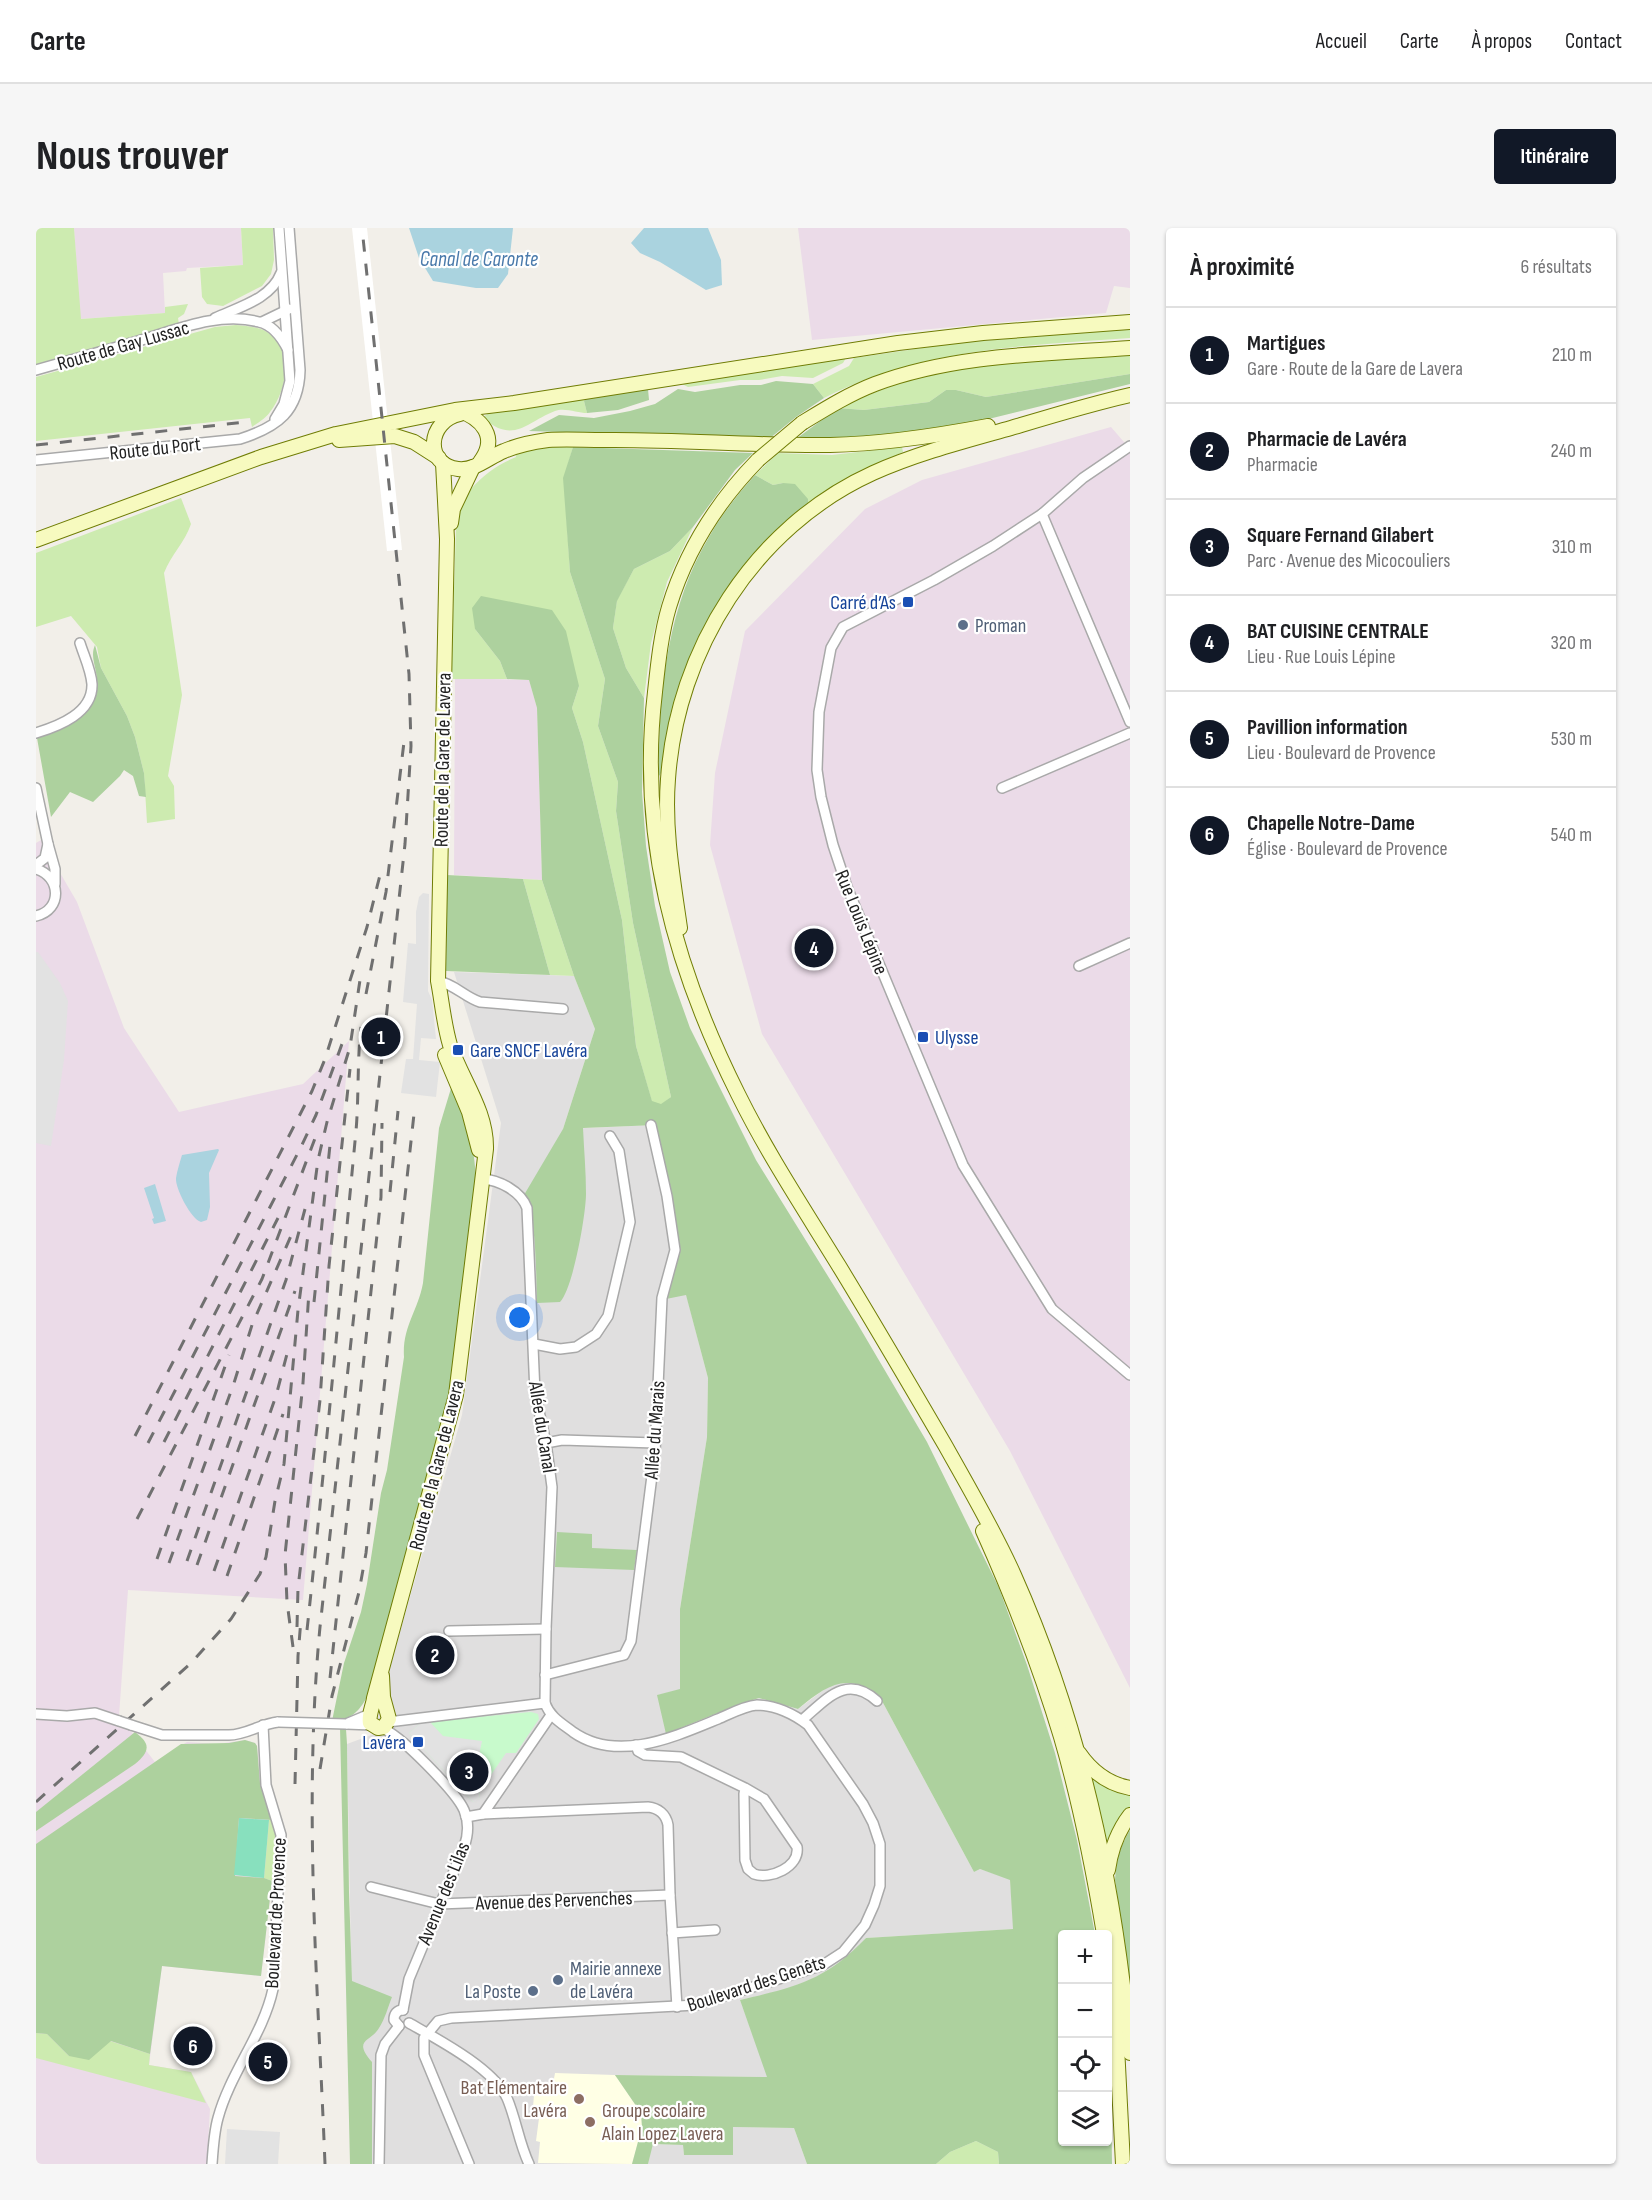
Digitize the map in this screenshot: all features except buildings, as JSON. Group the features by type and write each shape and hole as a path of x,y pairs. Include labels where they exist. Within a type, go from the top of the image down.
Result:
{"main road":[{"path":"36,540 261,457 369,426 898,343 983,333 1130,322"},
{"path":"1130,348 1016,356 935,368 874,385 836,403 802,423 758,460 722,501 701,533 685,564 668,609 657,674 651,739 654,831 662,889 673,931 710,1034 774,1160 902,1369 983,1511 1015,1576 1047,1661 1074,1746 1107,1875 1121,1962 1130,2054"},
{"path":"688,975 670,860 668,778 675,731 688,679 705,639 730,595 750,569 787,529 840,491 871,474 937,449 1130,395"},
{"path":"304,444 395,436 414,442 453,468 464,470 508,449 549,440 858,444 925,438 1070,411"},
{"path":"441,460 434,444 436,430 448,418 460,412"},
{"path":"460,412 482,424 487,433 489,444 486,454 476,465"},
{"name":"Route de la Gare de Lavera","path":"378,1719 374,1698 382,1676 456,1395 486,1140 483,1121 449,1041 438,981 447,539 441,460"},
{"name":"Route de la Gare de Lavera","path":"447,539 453,509 476,465"},
{"path":"36,531 104,513"},
{"path":"944,1444 997,1564 1061,1736 1087,1838 1103,1930"},
{"path":"1074,1746 1094,1771 1106,1780 1130,1788"},
{"path":"1107,1875 1114,1842 1130,1815"},
{"path":"1110,1984 1117,2046 1123,2164"}],"street":[{"path":"270,426 279,414 290,381 279,228"},
{"name":"Route du Port","path":"36,460 240,439 256,434 288,413 295,403 300,370 289,228"},
{"name":"Route de Gay Lussac","path":"210,321 258,298 272,288 281,271"},
{"path":"258,298 268,297 296,305"},
{"path":"288,350 276,332 262,322 296,305"},
{"name":"Route de Gay Lussac","path":"36,370 210,321 239,318 262,322"},
{"name":"Rue Louis Lépine","path":"1130,446 1083,478 1042,514 934,580 843,627 831,648 819,712 817,770 833,845 847,887 963,1165 1052,1309 1130,1375"},
{"path":"1042,514 1130,722"},
{"path":"36,733 68,721 80,711 87,701 91,691 91,680 80,643"},
{"path":"1002,788 1130,734"},
{"path":"36,788 55,869 56,892 52,907 36,916"},
{"path":"48,844 45,858 36,867 45,872 55,884"},
{"path":"1079,966 1130,943"},
{"path":"438,981 480,1002 563,1009"},
{"name":"Allée du Marais","path":"545,1675 624,1655 631,1641 655,1443 662,1298 675,1250 667,1196 651,1125"},
{"path":"534,1344 560,1349 576,1347 596,1334 608,1316 630,1221 619,1152 610,1136"},
{"name":"Allée du Canal","path":"482,1179 495,1180 510,1189 522,1198 527,1208 535,1393 546,1443 552,1487 545,1703"},
{"path":"546,1443 562,1440 655,1443"},
{"path":"449,1631 546,1629"},
{"path":"802,1720 831,1695 844,1689 858,1690 877,1701"},
{"path":"36,1714 67,1716 95,1713 162,1735 229,1736 278,1722 346,1724 545,1703 551,1715 483,1814"},
{"name":"Boulevard des Genêts","path":"427,2034 434,2024 443,2019 696,2005 822,1965 843,1952 865,1924 874,1905 880,1886 882,1855 873,1822 808,1725 796,1716 769,1706 751,1706 676,1736 636,1745 618,1745 587,1740 551,1715"},
{"path":"378,1719 403,1742 458,1801 466,1817"},
{"name":"Boulevard de Provence","path":"212,2164 217,2119 268,2008 273,1989 281,1835 266,1785 263,1725"},
{"path":"636,1745 638,1751 645,1755 681,1757 745,1788 764,1799 797,1847 797,1856 791,1865 768,1875 753,1874 746,1864 745,1788"},
{"name":"Avenue des Lilas","path":"403,2010 409,1979 466,1842 468,1829 466,1817 483,1814 654,1808 660,1811 667,1820 677,2007"},
{"name":"Avenue des Pervenches","path":"371,1887 439,1904 670,1895"},
{"path":"672,1933 715,1930"},
{"path":"403,2010 410,2015 409,2023 405,2026 399,2025 394,2020 394,2015 403,2010"},
{"path":"409,2023 447,2045 486,2073 501,2088 507,2099 529,2164"},
{"path":"379,2164 381,2055 385,2044 399,2025"},
{"path":"427,2034 423,2043 424,2055 469,2164"}],"shaded area":[{"path":"74,228 241,228 243,265 187,268 186,271 163,273 165,313 80,319"},
{"path":"798,228 1130,228 1130,288 1114,286 1106,313 812,340"},
{"path":"1111,427 1130,449 1130,1688 1010,1451 762,1034 710,845 715,773 745,631 865,509 922,480"},
{"path":"455,678 529,680 537,708 542,880 454,875"},
{"path":"41,840 77,902 124,1028 179,1112 303,1084 349,1041 303,1600 128,1590 119,1716 155,1762 187,1742 218,1744 245,1740 255,1743 262,1794 276,1829 276,1878 272,1881 261,1976 162,1966 149,2065 191,2072 210,2109 207,2164 36,2164 36,843"},
{"path":"423,893 429,894 428,991 432,1000 436,1039 421,1038 419,1060 440,1062 436,1097 401,1093 406,1059 413,1059 417,1004 403,1002 408,943 416,944 416,912 419,897"},
{"path":"36,952 60,983 68,1001 64,1060 51,1146 36,1143"},
{"path":"454,972 574,976 595,1029 563,1129 656,1125 678,1234 677,1261 669,1281 667,1298 686,1294 708,1378 707,1437 680,1609 680,1690 658,1695 683,1728 759,1698 798,1709 829,1686 843,1682 870,1689 882,1701 974,1872 980,1869 1010,1879 1014,1929 866,1938 847,1958 824,1974 785,1990 740,2000 768,2077 616,2075 633,2156 632,2164 355,2164 347,1744 374,1734 392,1660 462,1415 501,1123"},
{"path":"429,1721 443,1736 482,1741 479,1755 462,1772 480,1791 476,1801 473,1802 409,1733 422,1722"},
{"name":"Groupe scolaire Alain Lopez Lavera","path":"555,2073 615,2075 641,2113 642,2127 632,2164 538,2163 540,2142 536,2141 539,2118 535,2118 533,2107 535,2083 553,2084"},
{"path":"733,2127 794,2128 807,2164 648,2164 652,2144 683,2145 684,2155 732,2155"},
{"path":"227,2129 280,2132 278,2164 225,2164"}],"green space":[{"path":"36,228 74,228 81,319 165,313 165,307 188,304 184,314 178,318 179,324 36,365"},
{"path":"241,228 273,228 274,260 271,274 262,286 223,306 207,304 202,297 200,268 243,265"},
{"path":"236,325 267,332 282,348 285,359 281,393 266,416 252,427 250,418 36,441 36,377 215,327"},
{"path":"1130,329 1130,338 1012,347 935,359 861,381 824,398 813,384 849,366 854,358 956,343"},
{"path":"1130,354 1130,374 986,397 946,390 929,402 864,410 838,408 898,384 945,371 1024,361"},
{"path":"846,358 843,363 813,378 782,376 688,387 682,384"},
{"path":"1130,374 1130,384 956,427 869,438 796,439 838,408 864,410 929,402 946,390 986,397"},
{"path":"776,381 813,384 824,398 769,439 529,431 559,415 594,418 655,404 678,389 695,392 740,385 761,385"},
{"path":"648,389 649,400 618,410 587,413 584,401 586,397"},
{"path":"586,397 584,401 587,413 559,410 512,430 504,430 495,426 483,417 489,413"},
{"path":"546,446 573,447 564,478 570,572 605,679 598,726 618,782 616,811 633,923 671,1097 661,1105 652,1102 636,1046 622,920 583,742 572,708 579,686 475,629 500,661 507,679 451,679 456,529 467,488 471,489 491,470 516,457 515,452"},
{"path":"573,447 753,453 735,470 693,527 670,551 634,569 617,601 613,628 626,668 644,698 642,792 646,846 655,906 670,972 690,1028 756,1160 857,1323 927,1442 999,1588 1027,1665 1055,1753 1077,1840 1094,1930 1058,1930 1058,2146 1112,2146 1112,2164 999,2164 998,2152 976,2141 950,2152 936,2164 807,2164 794,2128 733,2127 733,2155 684,2155 683,2145 653,2144 648,2164 632,2164 642,2127 641,2113 615,2075 767,2077 740,2000 793,1986 823,1973 837,1964 866,1938 1013,1929 1010,1880 980,1869 974,1872 882,1701 870,1691 859,1685 839,1684 819,1693 798,1709 759,1698 666,1734 657,1695 680,1689 680,1609 707,1437 708,1378 686,1295 666,1299 669,1281 677,1261 678,1234 656,1125 583,1128 586,1194 574,1267 570,1282 560,1302 537,1303 534,1230 524,1195 563,1129 595,1029 574,976 542,880 537,708 529,680 507,679 500,661 475,629 472,608 481,596 552,610 566,631 579,686 572,708 583,742 622,920 636,1046 652,1101 661,1104 671,1097 633,923 616,811 618,782 598,726 605,679 570,572 563,478"},
{"path":"902,447 903,452 865,470 808,506 783,483 773,485 755,475 778,453 832,455"},
{"path":"755,475 773,485 795,484 808,499 808,506 749,561 711,616 680,693 659,776 663,684 674,622 683,593 695,564 714,529"},
{"path":"181,498 191,524 164,573 182,695 168,776 174,786 175,819 147,823 144,773 135,737 127,716 101,668 97,647 71,616 36,627 36,553"},
{"path":"693,527 667,582 651,643 644,698 626,668 613,628 617,600 634,569 670,551"},
{"path":"95,645 101,668 127,716 135,737 144,773 146,797 139,796 133,776 124,770 93,802 70,792 51,817 37,738 72,722 89,708 97,686 93,655"},
{"path":"447,875 523,879 550,975 446,971"},
{"path":"523,879 542,880 574,976 550,975"},
{"path":"452,1085 469,1132 476,1182 453,1387 369,1693 355,1713 345,1719 332,1721 344,1663 361,1612 367,1584 381,1493 387,1470 405,1337 423,1283 439,1128"},
{"path":"557,1532 592,1534 592,1548 637,1550 634,1570 555,1567"},
{"path":"531,1712 538,1714 539,1719 516,1753 506,1753 480,1791 479,1798 473,1802 409,1733 422,1722"},
{"path":"340,1727 346,1729 347,1744 352,1981 392,1997 376,2033 363,2045 366,2055 372,2062 372,2164 350,2164"},
{"path":"135,1732 144,1740 147,1748 135,1764 36,1831 36,1812"},
{"path":"245,1740 257,1746 260,1783 273,1820 239,1818 235,1876 264,1878 272,1881 261,1976 162,1966 150,2054 111,2041 89,2060 69,2056 47,2034 36,2033 36,1844 181,1744 229,1743"},
{"path":"1089,1774 1130,1792 1130,1809 1107,1846"},
{"path":"239,1818 269,1820 264,1878 234,1875"},
{"path":"269,1820 273,1820 276,1829 276,1878 272,1881 264,1878"},
{"path":"1130,1830 1130,1988 1115,1880 1119,1854"},
{"path":"36,2033 47,2034 69,2056 110,2041 150,2054 149,2065 191,2072 206,2103 36,2058"},
{"path":"976,2141 998,2152 999,2164 936,2164 950,2152"}],"water":[{"name":"Canal de Caronte","path":"409,228 513,228 508,274 498,288 476,288 433,281 419,258"},
{"path":"644,228 708,228 721,260 722,285 706,290 660,262 640,253 631,243"},
{"path":"218,1149 209,1173 210,1207 207,1220 201,1222 188,1209 181,1196 176,1183 177,1172 182,1155"},
{"path":"155,1184 166,1221 154,1224 144,1188"}],"pier":[{"path":"352,228 367,228 402,550 387,551"}],"railway":[{"path":"325,2164 313,1896 315,1694 320,1627 405,844 411,746 409,674 362,228"},
{"path":"36,445 246,422"},
{"path":"366,994 386,892 404,742"},
{"path":"135,1436 312,1091 325,1059 367,927 381,871"},
{"path":"36,1802 191,1663 231,1619 260,1574 266,1557 275,1501 284,1464 298,1310 318,1160 350,1047 360,980"},
{"path":"307,1630 356,1131 361,1027"},
{"path":"148,1443 301,1147 316,1115 346,1033"},
{"path":"297,1627 298,1588 320,1400 329,1266 350,1069"},
{"path":"390,1192 398,1111"},
{"path":"320,1769 332,1696 359,1592 366,1553 414,1114"},
{"path":"330,1678 381,1197 382,1123"},
{"path":"137,1519 262,1279 317,1133"},
{"path":"314,1302 331,1135"},
{"path":"187,1561 286,1280 305,1209"},
{"path":"164,1442 278,1218"},
{"path":"169,1563 234,1383 252,1325 294,1229"},
{"path":"197,1565 295,1291"},
{"path":"293,1647 287,1602 285,1555 303,1383 309,1291"},
{"path":"214,1571 276,1396 288,1350"},
{"path":"157,1559 229,1355"},
{"path":"227,1576 283,1414"},
{"path":"295,1784 301,1619"}],"place":[{"name":"Carré d’As","path":"908,602"},
{"name":"Proman","path":"963,625"},
{"name":"BAT CUISINE CENTRALE","path":"814,948"},
{"name":"Martigues","path":"381,1037"},
{"name":"Ulysse","path":"923,1037"},
{"name":"Gare SNCF Lavéra","path":"458,1050"},
{"name":"Pharmacie de Lavéra","path":"435,1655"},
{"name":"Lavéra","path":"418,1742"},
{"name":"Square Fernand Gilabert","path":"469,1772"},
{"name":"Mairie annexe de Lavéra","path":"558,1980"},
{"name":"La Poste","path":"533,1991"},
{"name":"Chapelle Notre-Dame","path":"193,2046"},
{"name":"Pavillion information","path":"268,2062"},
{"name":"Bat Elémentaire Lavéra","path":"579,2099"},
{"name":"Groupe scolaire Alain Lopez Lavera","path":"590,2122"}]}
